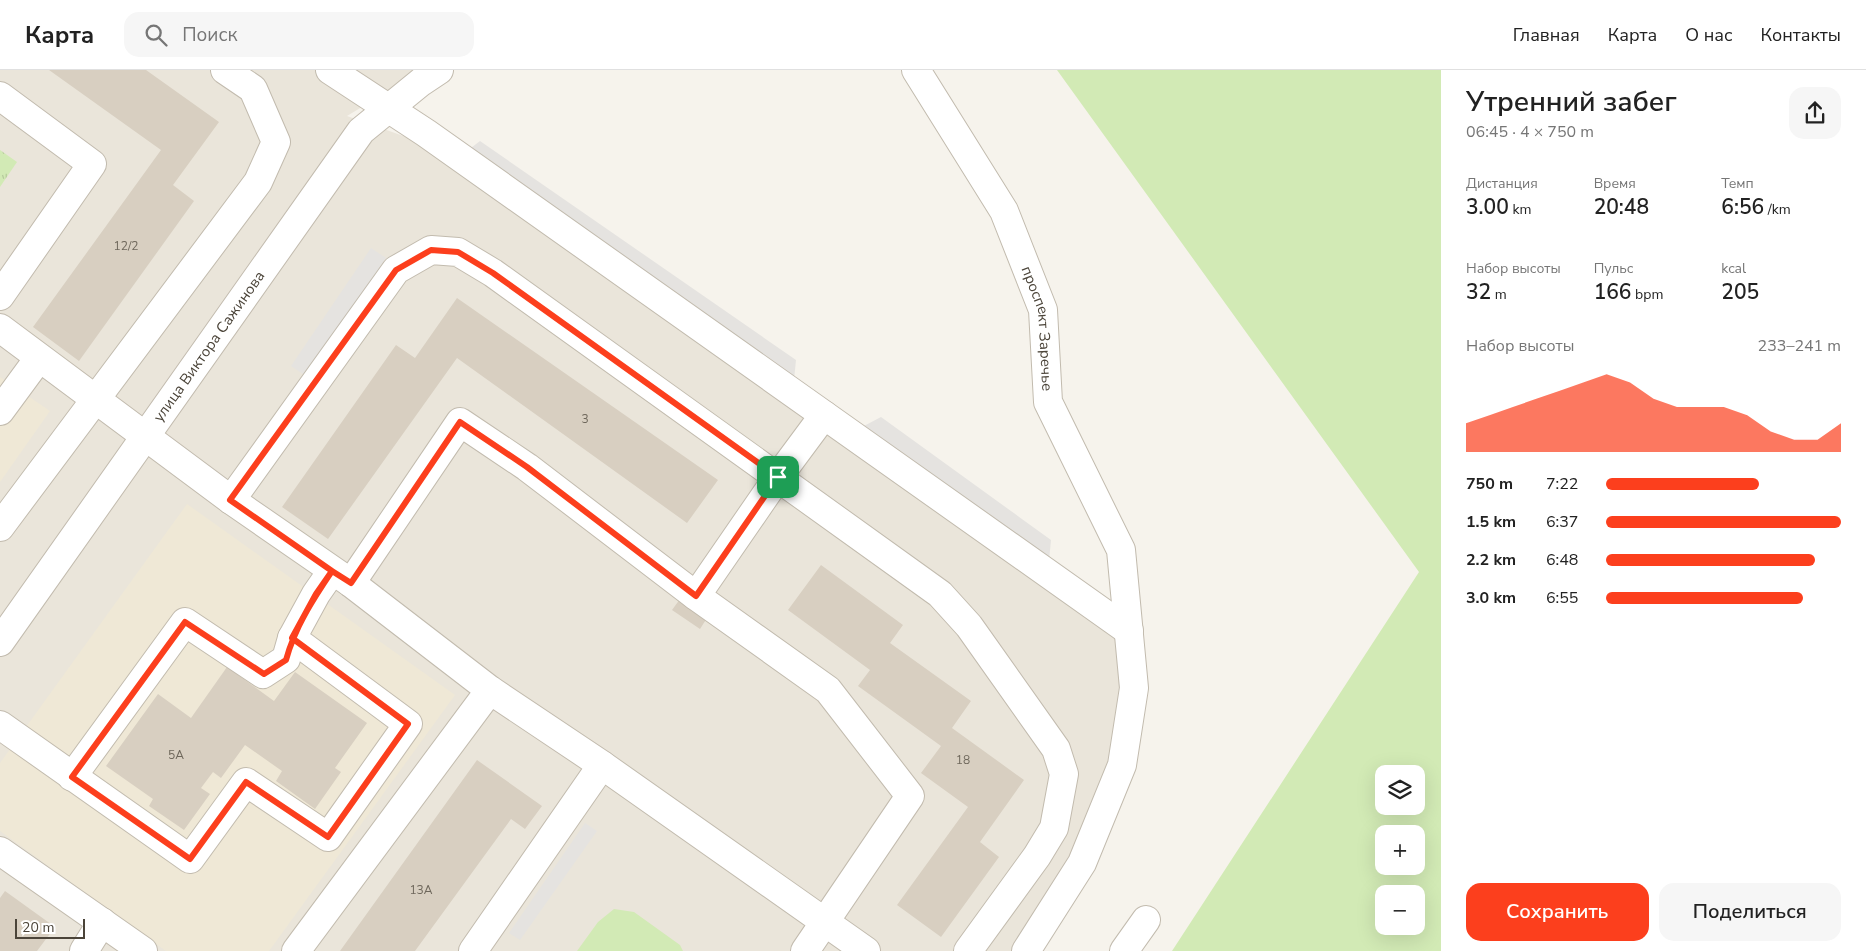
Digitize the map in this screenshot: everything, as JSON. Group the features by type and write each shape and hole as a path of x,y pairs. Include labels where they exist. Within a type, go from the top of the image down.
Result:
{"street":[{"path":"0,527 258,182 276,142 253,89 225,70"},
{"path":"330,70 426,133 1129,631"},
{"name":"улица Виктора Сажинова","path":"0,642 361,131 387,108 439,70"},
{"name":"проспект Заречье","path":"916,70 1004,211 1043,310 1048,402 1121,550 1134,688 1122,766 1082,863 1026,951"},
{"path":"0,96 92,164 0,296"},
{"path":"230,500 396,270 431,250 458,252 493,273 940,594 969,626 1056,749 1064,774 1054,828 1037,856 968,951"},
{"path":"0,328 230,500 342,577 490,690 602,765 866,951"},
{"path":"0,411 39,358"},
{"path":"696,596 778,477 824,415"},
{"path":"72,777 185,622 264,674 286,660 292,638 316,594 342,577 460,422 527,467 696,596 828,690 910,796 805,951"},
{"path":"0,725 190,859 246,782 328,837 408,724 292,638"},
{"path":"296,951 490,690"},
{"path":"473,951 602,765"},
{"path":"0,851 144,951"},
{"path":"1124,951 1146,920"},
{"path":"84,951 102,922"}],"shaded area":[{"path":"0,70 423,70 347,116 409,138 1122,643 1122,696 1108,775 1080,846 1018,951 0,951"},
{"path":"480,141 796,360 794,380 467,151"},
{"path":"371,248 386,258 306,376 291,366"},
{"path":"0,377 50,411 0,482"},
{"path":"881,417 1051,540 1049,561 862,427"},
{"path":"187,504 455,695 269,951 166,951 0,831 0,763"},
{"path":"585,823 597,831 520,940 509,933"}],"green space":[{"path":"1057,70 1441,70 1441,951 1172,951 1419,572"},
{"path":"0,150 17,162 0,187"},
{"path":"614,909 634,912 680,945 683,951 577,951 598,922"}],"building":[{"path":"49,70 146,70 219,122 173,185 194,201 79,361 33,327 161,150"},
{"path":"457,298 718,480 687,523 457,358 328,539 282,507 396,345 415,358"},
{"path":"821,565 903,625 890,643 971,701 952,728 1024,780 980,842 999,857 941,937 897,905 968,807 921,773 941,746 858,686 870,670 788,610"},
{"path":"680,599 707,618 700,629 672,610"},
{"path":"227,667 274,701 295,672 367,723 335,768 341,772 315,809 276,781 282,771 245,745 221,778 213,772 201,788 210,794 184,830 149,806 153,799 106,766 158,694 191,718"},
{"path":"477,760 542,806 525,829 511,819 415,951 340,951"},
{"path":"5,891 55,927 37,951 0,951 0,898"}],"route":[{"path":"778,477 493,273 458,252 431,250 396,270 230,500 332,571 316,594 292,638 286,660 264,674 185,622 72,777 190,859 246,782 328,837 408,724 292,638 316,594 332,571 351,583 460,422 527,467 696,596 778,477"}]}
